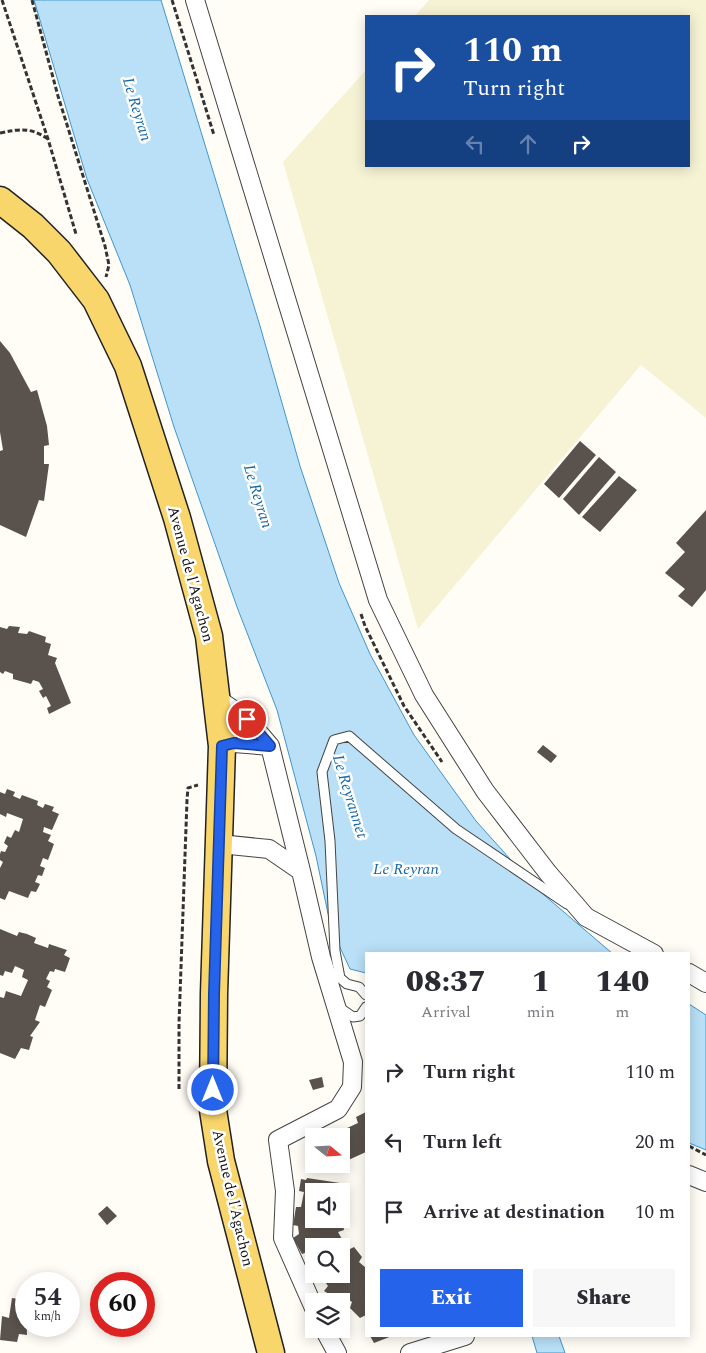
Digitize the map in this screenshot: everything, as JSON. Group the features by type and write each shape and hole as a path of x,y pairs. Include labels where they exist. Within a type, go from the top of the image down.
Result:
{"main road":[{"name":"Avenue de l'Agachon","path":"0,200 33,226 58,252 96,300 128,366 177,518 209,636 222,746 214,994 213,1110 221,1162 271,1353"}],"street":[{"path":"195,0 378,600 424,695 485,791 548,872 586,917 650,952"},
{"path":"216,698 247,719 270,746 335,1003 353,1062 352,1087 338,1109 278,1140 285,1191 283,1238 307,1293"},
{"path":"222,746 234,743 270,746"},
{"path":"220,844 269,849 301,871"},
{"path":"690,974 706,982"},
{"path":"690,1175 706,1182"},
{"path":"410,1353 462,1337"},
{"path":"329,1338 337,1353"}],"lane":[{"path":"365,994 359,987 347,984 340,978 335,951 330,841 322,772 334,740 349,736 456,829 586,917"},
{"path":"335,1003 348,1016 353,1018 360,1016 365,1008"}],"path":[{"path":"2,0 48,139 79,243"},
{"path":"32,0 58,96 105,246 109,265 106,281 96,300"},
{"path":"0,133 23,128 38,131 48,139"},
{"path":"179,1089 179,1023 188,788 222,782"},
{"path":"690,1147 706,1155"}],"shaded area":[{"path":"429,0 706,0 706,418 641,365 418,629 283,162 365,71 365,167 690,167 690,15 416,15"}],"water":[{"name":"Le Reyran","path":"34,0 161,0 260,326 300,466 339,583 370,654 414,735 476,821 537,889 611,952 365,952 365,973 350,969 331,928 316,856 277,710 237,607 174,427 130,285 87,179"},
{"path":"690,1005 706,1015 706,1150 690,1143"},
{"path":"532,1337 559,1337 565,1353 537,1353"}],"building":[{"path":"0,341 10,353 31,392 37,390 47,426 49,445 44,446 44,464 49,464 44,501 39,500 26,537 0,525 0,451 3,450 0,432"},
{"path":"580,441 596,455 559,498 544,484"},
{"path":"599,457 616,472 579,515 563,499"},
{"path":"619,476 637,490 600,532 582,517"},
{"path":"706,510 706,590 692,607 678,596 685,589 665,573 685,552 676,543"},
{"path":"9,626 20,627 18,633 27,634 29,631 46,637 45,642 51,644 48,655 57,658 55,663 71,703 49,714 47,708 51,706 46,696 43,698 39,691 43,689 39,682 33,680 31,684 13,679 13,674 5,671 3,674 0,672 0,627 7,629"},
{"path":"543,745 557,756 551,763 537,752"},
{"path":"7,789 15,792 13,796 20,799 22,795 38,801 37,805 43,808 45,804 54,807 52,811 59,814 52,830 44,827 43,832 51,835 48,841 54,844 48,860 43,858 40,866 45,868 42,876 38,875 35,882 40,884 36,892 31,891 28,898 9,891 5,900 0,898 0,868 3,862 0,860 0,854 1,851 5,852 8,846 4,843 7,836 11,838 15,830 19,832 23,819 7,813 6,817 0,814 0,792 5,794"},
{"path":"0,929 17,936 19,932 27,934 36,938 34,943 48,948 49,944 67,950 64,955 70,958 65,972 55,969 54,972 50,971 46,979 50,981 47,987 52,990 45,1007 40,1005 35,1020 40,1022 30,1036 33,1037 29,1050 21,1048 15,1059 0,1053 0,997 4,998 6,991 21,996 28,980 22,977 24,970 15,966 12,973 5,971 3,976 0,975"},
{"path":"322,1077 324,1087 313,1090 309,1080"},
{"path":"365,1112 365,1152 350,1159 350,1128 347,1128 358,1123 356,1117"},
{"path":"307,1178 340,1183 305,1183 305,1228 344,1228 344,1230 338,1232 341,1238 305,1238 305,1253 302,1254 293,1238 299,1234 298,1226 293,1225 296,1207 301,1207 304,1192 299,1191 301,1179 306,1180"},
{"path":"107,1206 117,1216 107,1225 98,1214"},
{"path":"354,1247 362,1257 359,1262 365,1267 365,1316 360,1318 350,1308 352,1302 350,1301 350,1293 327,1293 324,1291 328,1286 326,1283 350,1283 350,1249"},
{"path":"12,1298 15,1298 15,1337 18,1337 17,1342 0,1340 2,1316 9,1318"},
{"path":"371,1337 389,1337 374,1343"}],"route":[{"path":"213,1090 214,994 222,746 234,743 270,746 247,719"}],"water label":[{"name":"Le Reyrannet","path":"351,796"}]}
